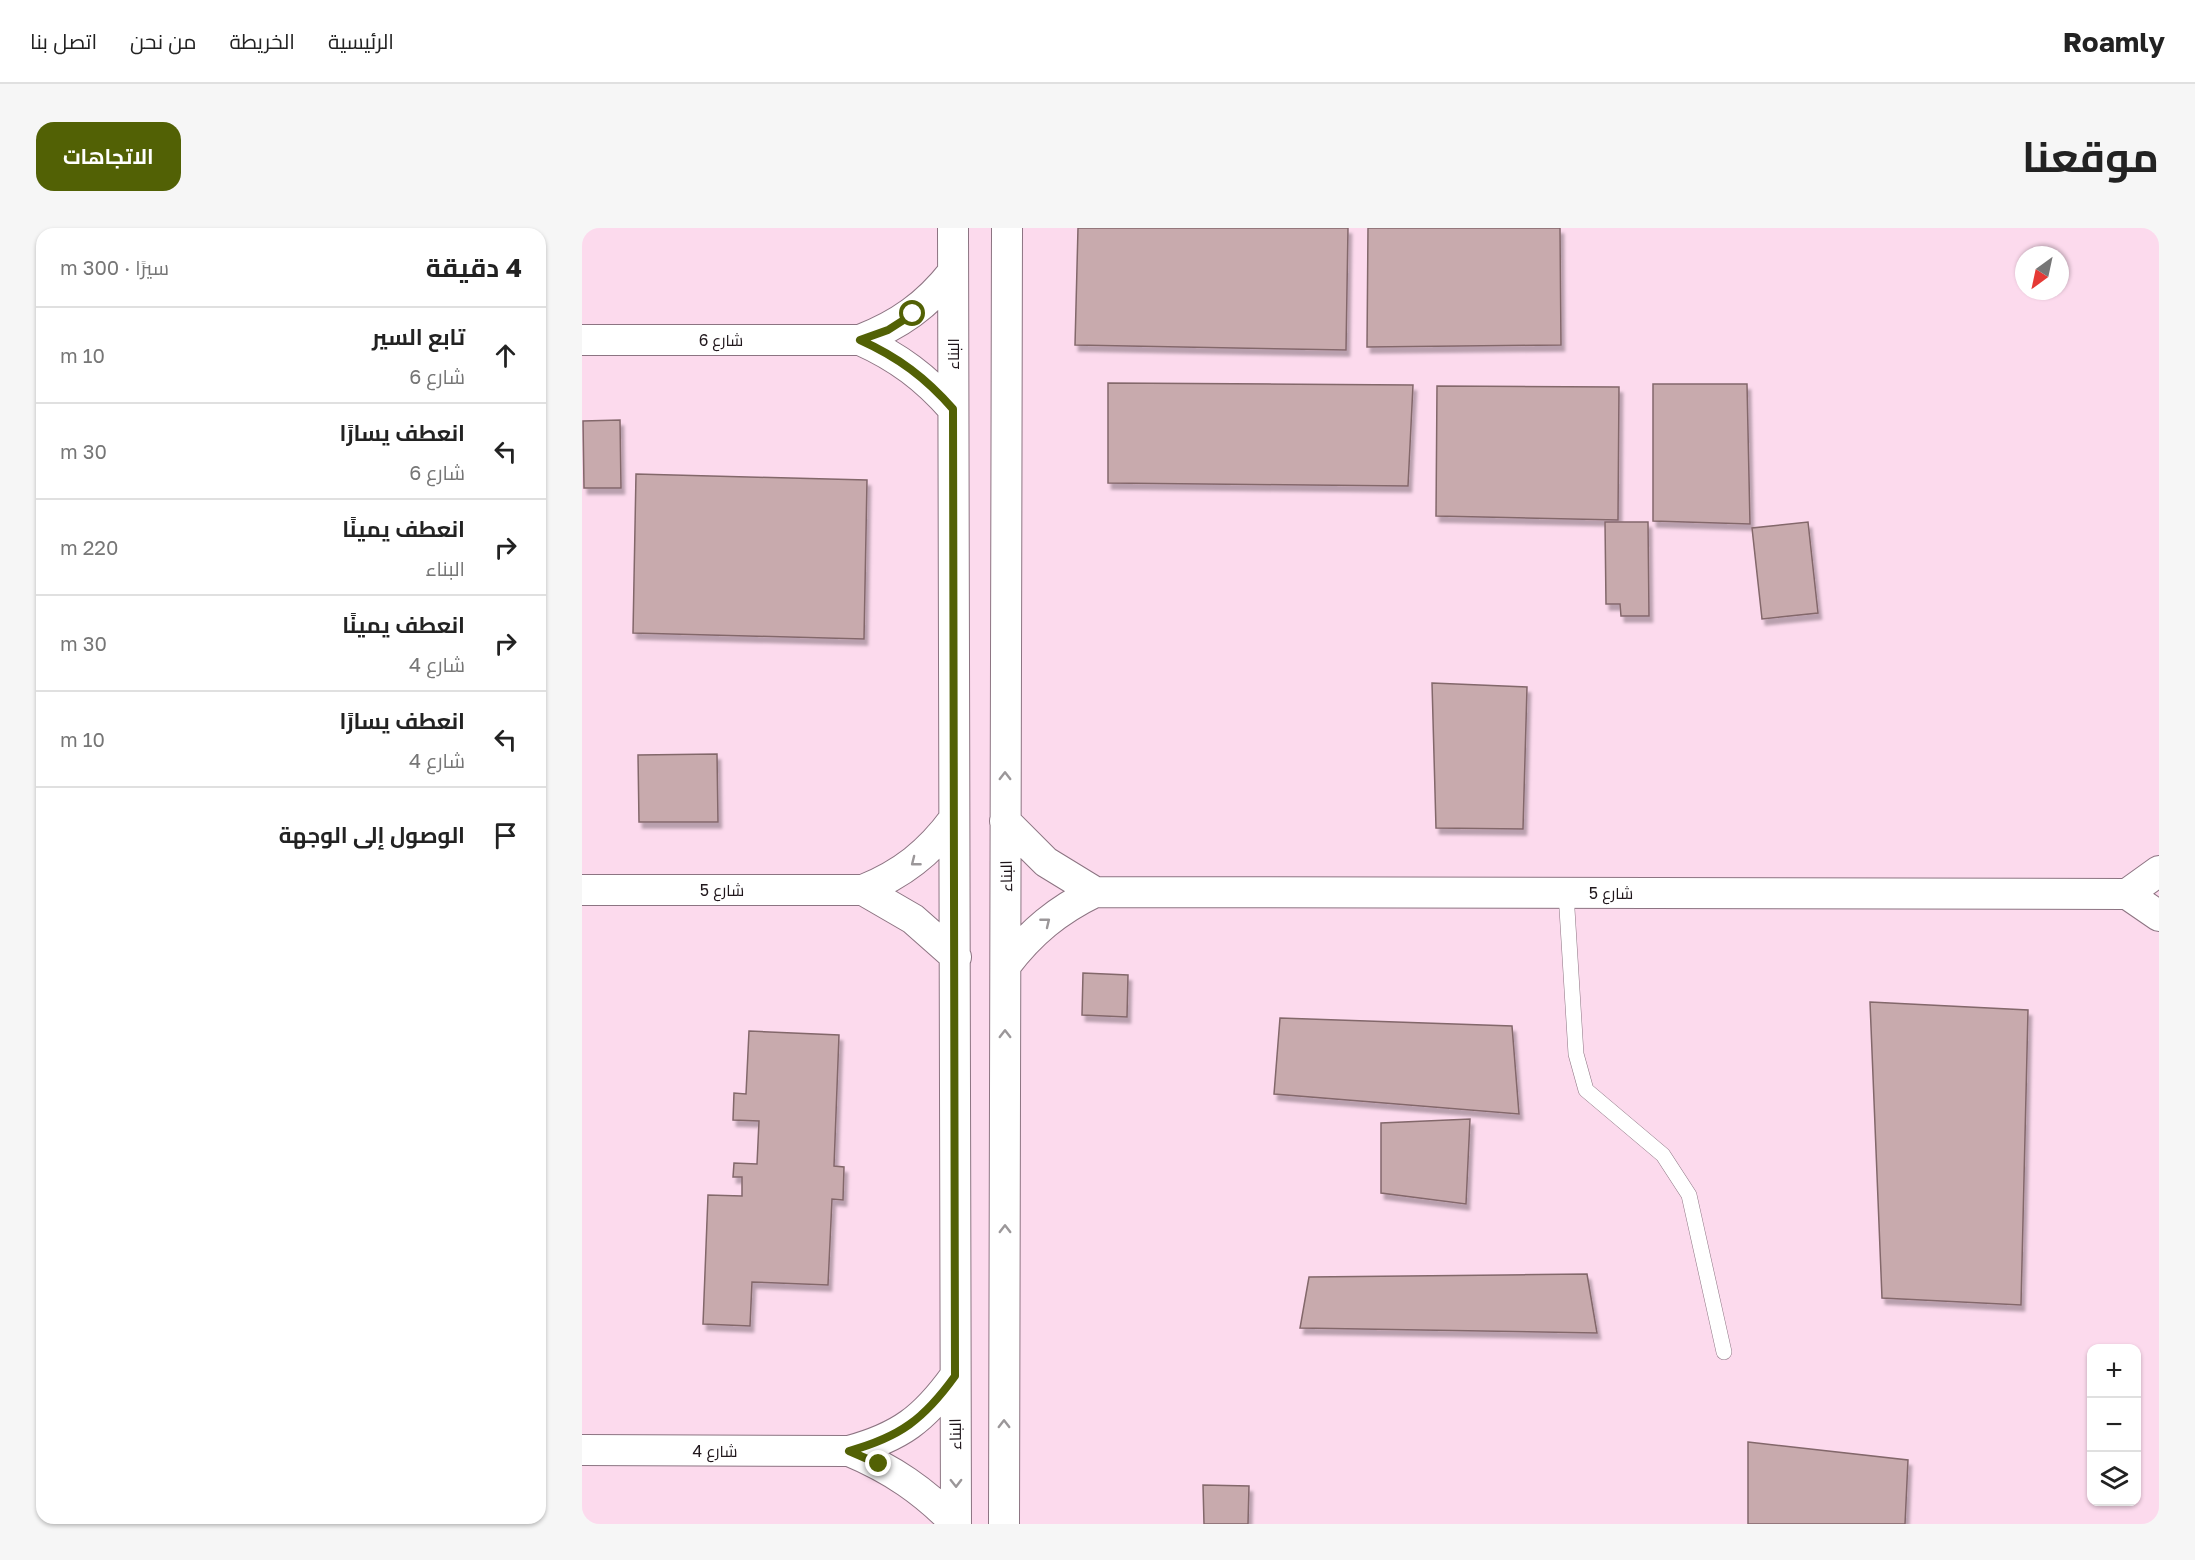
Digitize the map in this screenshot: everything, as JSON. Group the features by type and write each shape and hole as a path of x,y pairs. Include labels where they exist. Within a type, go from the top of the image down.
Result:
{"street":[{"name":"البناء","path":"953,228 956,1524"},
{"name":"البناء","path":"1004,1524 1007,228"},
{"name":"شارع 6","path":"582,339 860,340 888,330 913,314 935,295 953,272"},
{"name":"شارع 6","path":"860,340 887,352 912,368 953,409"},
{"name":"شارع 5","path":"582,890 863,891 890,879 915,863 936,843 954,819"},
{"path":"1005,821 1024,843 1046,862 1095,892"},
{"path":"2159,871 2127,894 2159,916"},
{"name":"شارع 5","path":"863,891 912,919 956,957"},
{"name":"شارع 5","path":"1006,964 1045,922 1069,905 1095,892 2127,894"},
{"name":"شارع 4","path":"582,1450 849,1451 881,1442 911,1426 936,1403 955,1376"},
{"name":"شارع 4","path":"849,1451 908,1480 934,1501 956,1524"}],"lane":[{"path":"1566,893 1576,1054 1586,1090 1663,1155 1689,1195 1724,1352"}],"shaded area":[{"path":"582,228 2159,228 2159,1524 582,1524"}],"building":[{"path":"1078,228 1348,228 1346,350 1075,345"},
{"path":"1368,228 1560,228 1561,345 1367,347"},
{"path":"1108,383 1413,385 1408,486 1108,483"},
{"path":"1653,384 1747,384 1750,524 1653,521"},
{"path":"1437,386 1619,387 1618,520 1436,516"},
{"path":"620,420 621,488 584,488 583,421"},
{"path":"636,474 867,480 864,639 633,633"},
{"path":"1605,522 1648,522 1649,616 1621,616 1620,604 1606,604"},
{"path":"1808,522 1818,613 1762,619 1752,528"},
{"path":"1432,683 1527,687 1523,829 1436,828"},
{"path":"717,754 718,822 639,822 638,755"},
{"path":"1083,973 1128,975 1127,1017 1082,1015"},
{"path":"1870,1002 2028,1010 2021,1305 1882,1298"},
{"path":"1280,1018 1512,1026 1519,1114 1274,1094"},
{"path":"749,1031 839,1035 834,1166 844,1167 843,1200 832,1199 828,1285 752,1282 750,1326 703,1324 708,1195 742,1196 742,1177 733,1177 734,1163 757,1164 759,1121 733,1120 734,1093 746,1094"},
{"path":"1470,1119 1466,1204 1381,1193 1381,1123"},
{"path":"1587,1274 1597,1333 1300,1328 1309,1277"},
{"path":"1748,1442 1908,1460 1905,1524 1748,1524"},
{"path":"1203,1485 1249,1486 1248,1524 1204,1524"}],"route":[{"path":"879,1464 849,1451 881,1442 911,1426 936,1403 955,1376 956,957 953,409 934,387 912,368 887,352 860,340 888,330 913,314"}]}
